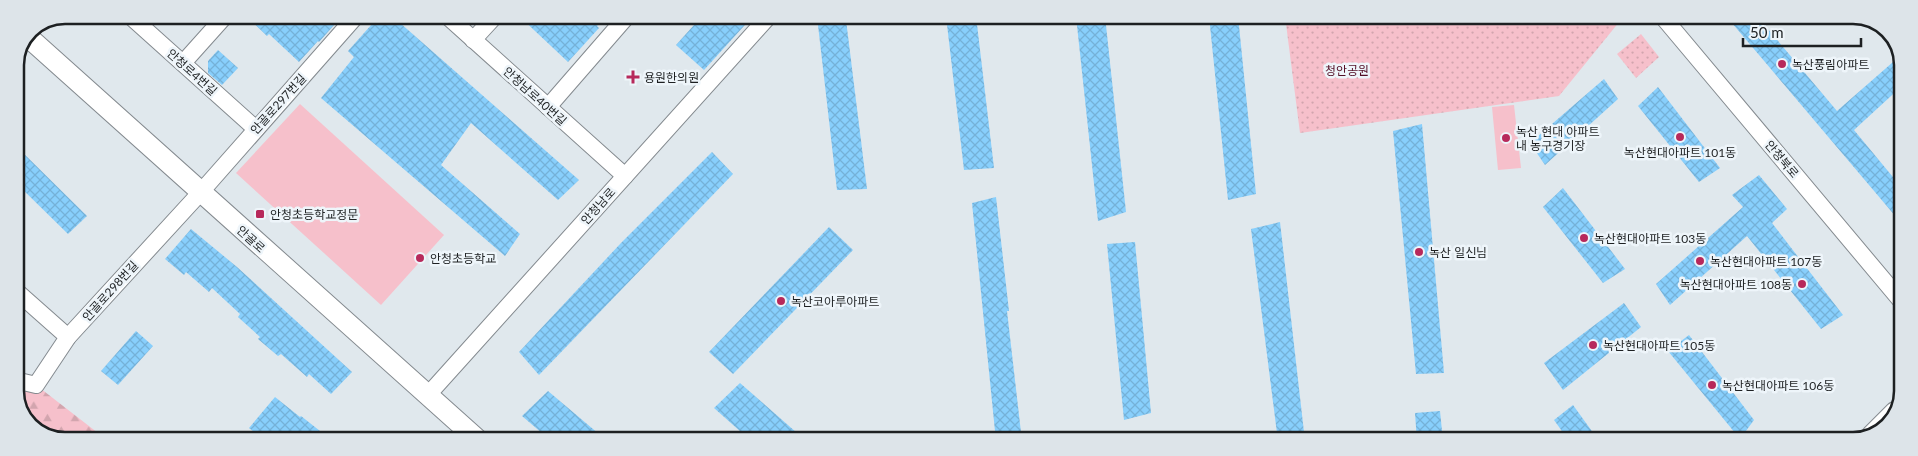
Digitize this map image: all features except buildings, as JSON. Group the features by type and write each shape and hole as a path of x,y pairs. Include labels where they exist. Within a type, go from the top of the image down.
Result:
{"main road":[{"name":"안골로","path":"32,41 469,432"}],"street":[{"name":"안청로4번길","path":"139,24 256,129"},
{"path":"182,63 218,24"},
{"name":"안골로297번길","path":"200,193 349,24"},
{"name":"안청남로40번길","path":"456,24 625,176"},
{"path":"473,40 488,24"},
{"path":"548,107 620,24"},
{"name":"안청남로","path":"427,396 762,24"},
{"name":"안청북로","path":"1669,24 1894,292"},
{"name":"안골로298번길","path":"24,382 36,385 68,337 200,193"},
{"path":"24,298 68,337"}],"green space":[{"name":"청안공원","path":"1286,24 1618,24 1559,96 1300,133"},
{"path":"1641,34 1659,57 1636,78 1617,54"},
{"path":"300,104 444,235 381,305 236,173"},
{"name":"녹산 현대 아파트 내 농구경기장","path":"1514,105 1521,168 1498,170 1492,107"},
{"path":"36,385 97,432 65,432 44,427 34,418 27,407 24,388"}],"place":[{"name":"녹산풍림아파트","path":"1782,64"},
{"name":"용원한의원","path":"633,77"},
{"name":"녹산현대아파트 101동","path":"1680,137"},
{"name":"녹산 현대 아파트 내 농구경기장","path":"1506,138"},
{"name":"안청초등학교정문","path":"260,214"},
{"name":"녹산현대아파트 103동","path":"1584,238"},
{"name":"녹산 일신님","path":"1419,252"},
{"name":"안청초등학교","path":"420,258"},
{"name":"녹산현대아파트 107동","path":"1700,261"},
{"name":"녹산현대아파트 108동","path":"1802,284"},
{"name":"녹산코아루아파트","path":"781,301"},
{"name":"녹산현대아파트 105동","path":"1593,345"},
{"name":"녹산현대아파트 106동","path":"1712,385"}]}
